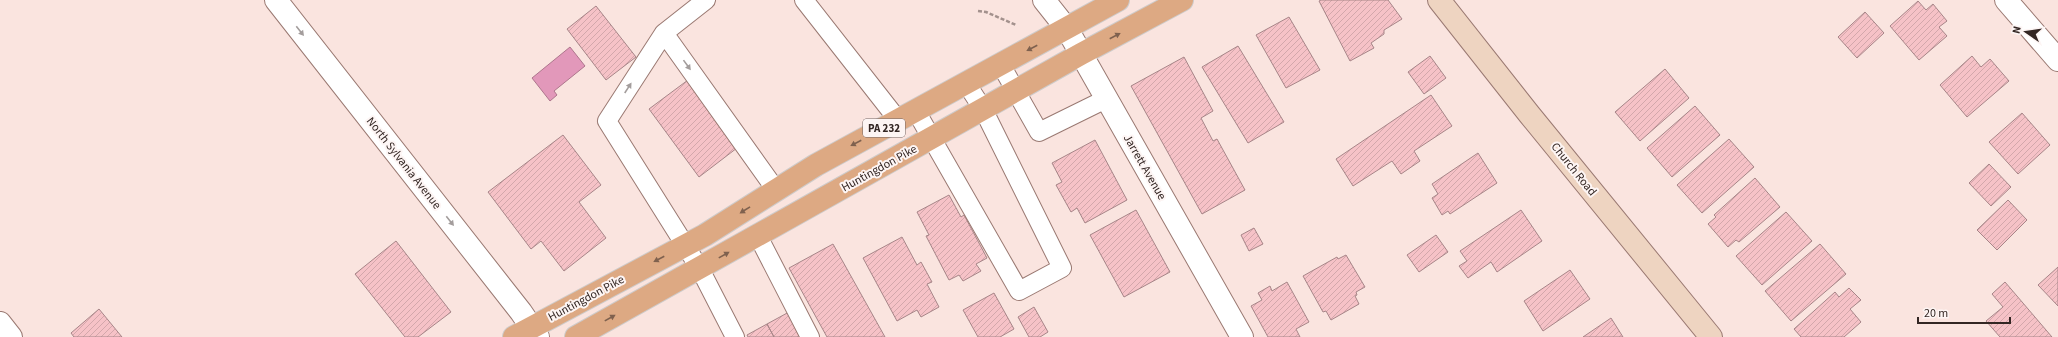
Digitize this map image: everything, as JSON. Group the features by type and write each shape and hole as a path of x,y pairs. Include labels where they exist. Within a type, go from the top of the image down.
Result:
{"main road":[{"name":"Huntingdon Pike","path":"514,337 535,332 705,235 816,165 1118,0"},
{"name":"Huntingdon Pike","path":"576,337 700,269 1081,54 1182,0"}],"street":[{"name":"North Sylvania Avenue","path":"276,0 535,332"},
{"name":"Jarrett Avenue","path":"1044,0 1067,29 1242,337"},
{"name":"Church Road","path":"1439,0 1529,114 1711,337"},
{"path":"2006,0 2058,60"},
{"path":"0,323 11,337"}],"lane":[{"path":"706,0 664,33 607,121 700,269 735,337"},
{"path":"804,0 907,116 932,138 1019,291 1062,268 983,110 966,83"},
{"path":"664,33 776,190"},
{"path":"1001,65 1040,132 1106,99"},
{"path":"758,236 810,337"}],"path":[{"path":"978,11 1021,26"}],"shaded area":[{"path":"570,47 585,66 554,91 557,95 550,101 532,78"}],"building":[{"path":"1388,0 1402,19 1384,30 1384,34 1371,43 1374,48 1350,61 1319,1"},
{"path":"1918,1 1926,10 1933,4 1947,21 1939,27 1947,36 1919,60 1890,26"},
{"path":"596,6 636,57 606,80 567,29"},
{"path":"1865,12 1884,33 1857,58 1838,37"},
{"path":"1289,17 1320,70 1286,88 1256,35"},
{"path":"1238,46 1284,122 1248,143 1202,67"},
{"path":"1430,56 1446,78 1424,94 1408,72"},
{"path":"1972,56 1981,67 1990,59 2009,81 1967,117 1940,85"},
{"path":"1184,57 1213,111 1201,118 1213,141 1217,139 1245,190 1202,214 1131,86"},
{"path":"1665,69 1689,98 1640,141 1615,112"},
{"path":"688,80 737,148 699,177 649,109"},
{"path":"1431,95 1452,126 1414,151 1420,161 1401,174 1392,161 1353,186 1336,159"},
{"path":"1695,106 1720,135 1672,177 1647,148"},
{"path":"2022,113 2050,145 2018,174 1989,142"},
{"path":"563,135 601,185 579,202 606,238 564,271 541,241 531,249 488,192"},
{"path":"1729,139 1754,167 1702,213 1677,185"},
{"path":"1095,140 1127,200 1085,223 1077,208 1071,212 1056,185 1062,182 1052,163"},
{"path":"1478,153 1497,183 1450,214 1448,211 1442,215 1432,198 1438,194 1432,184"},
{"path":"1989,164 2011,187 1991,206 1969,183"},
{"path":"1755,178 1780,207 1739,242 1736,240 1728,247 1708,224 1716,217 1714,215"},
{"path":"949,195 961,217 964,215 987,258 976,264 981,271 963,281 959,275 949,280 926,236 929,235 917,212"},
{"path":"2008,200 2027,220 1997,250 1977,230"},
{"path":"1136,210 1170,272 1124,297 1090,235"},
{"path":"1521,210 1542,241 1497,272 1491,262 1468,278 1459,266 1467,261 1460,251"},
{"path":"1786,212 1812,241 1762,285 1736,256"},
{"path":"1254,228 1263,244 1249,251 1241,235"},
{"path":"1436,235 1448,252 1419,272 1407,255"},
{"path":"902,237 917,265 921,262 932,282 927,284 939,307 921,317 917,310 897,321 863,258"},
{"path":"396,241 451,312 418,337 405,337 355,274"},
{"path":"833,244 885,337 827,337 789,268"},
{"path":"1820,244 1846,274 1791,321 1765,291"},
{"path":"1346,255 1365,287 1356,292 1357,295 1355,296 1359,304 1331,320 1326,311 1323,312 1303,276 1337,257 1338,259"},
{"path":"2058,267 2058,306 2038,285"},
{"path":"1570,270 1590,299 1543,331 1524,301"},
{"path":"1287,282 1309,322 1296,329 1300,337 1268,337 1251,306 1262,300 1258,293 1270,286 1272,291"},
{"path":"2005,282 2052,337 2000,337 1986,321 2003,307 1992,294"},
{"path":"1849,288 1861,300 1850,309 1861,322 1844,337 1801,337 1794,329 1835,292 1839,297"},
{"path":"994,293 1014,329 1000,337 978,337 963,310"},
{"path":"1034,307 1048,332 1040,337 1029,337 1018,317"},
{"path":"99,309 122,337 74,337 71,333"},
{"path":"789,312 802,337 774,337 767,324"},
{"path":"1611,318 1623,337 1583,337"},
{"path":"767,324 774,337 748,337 747,335"}]}
